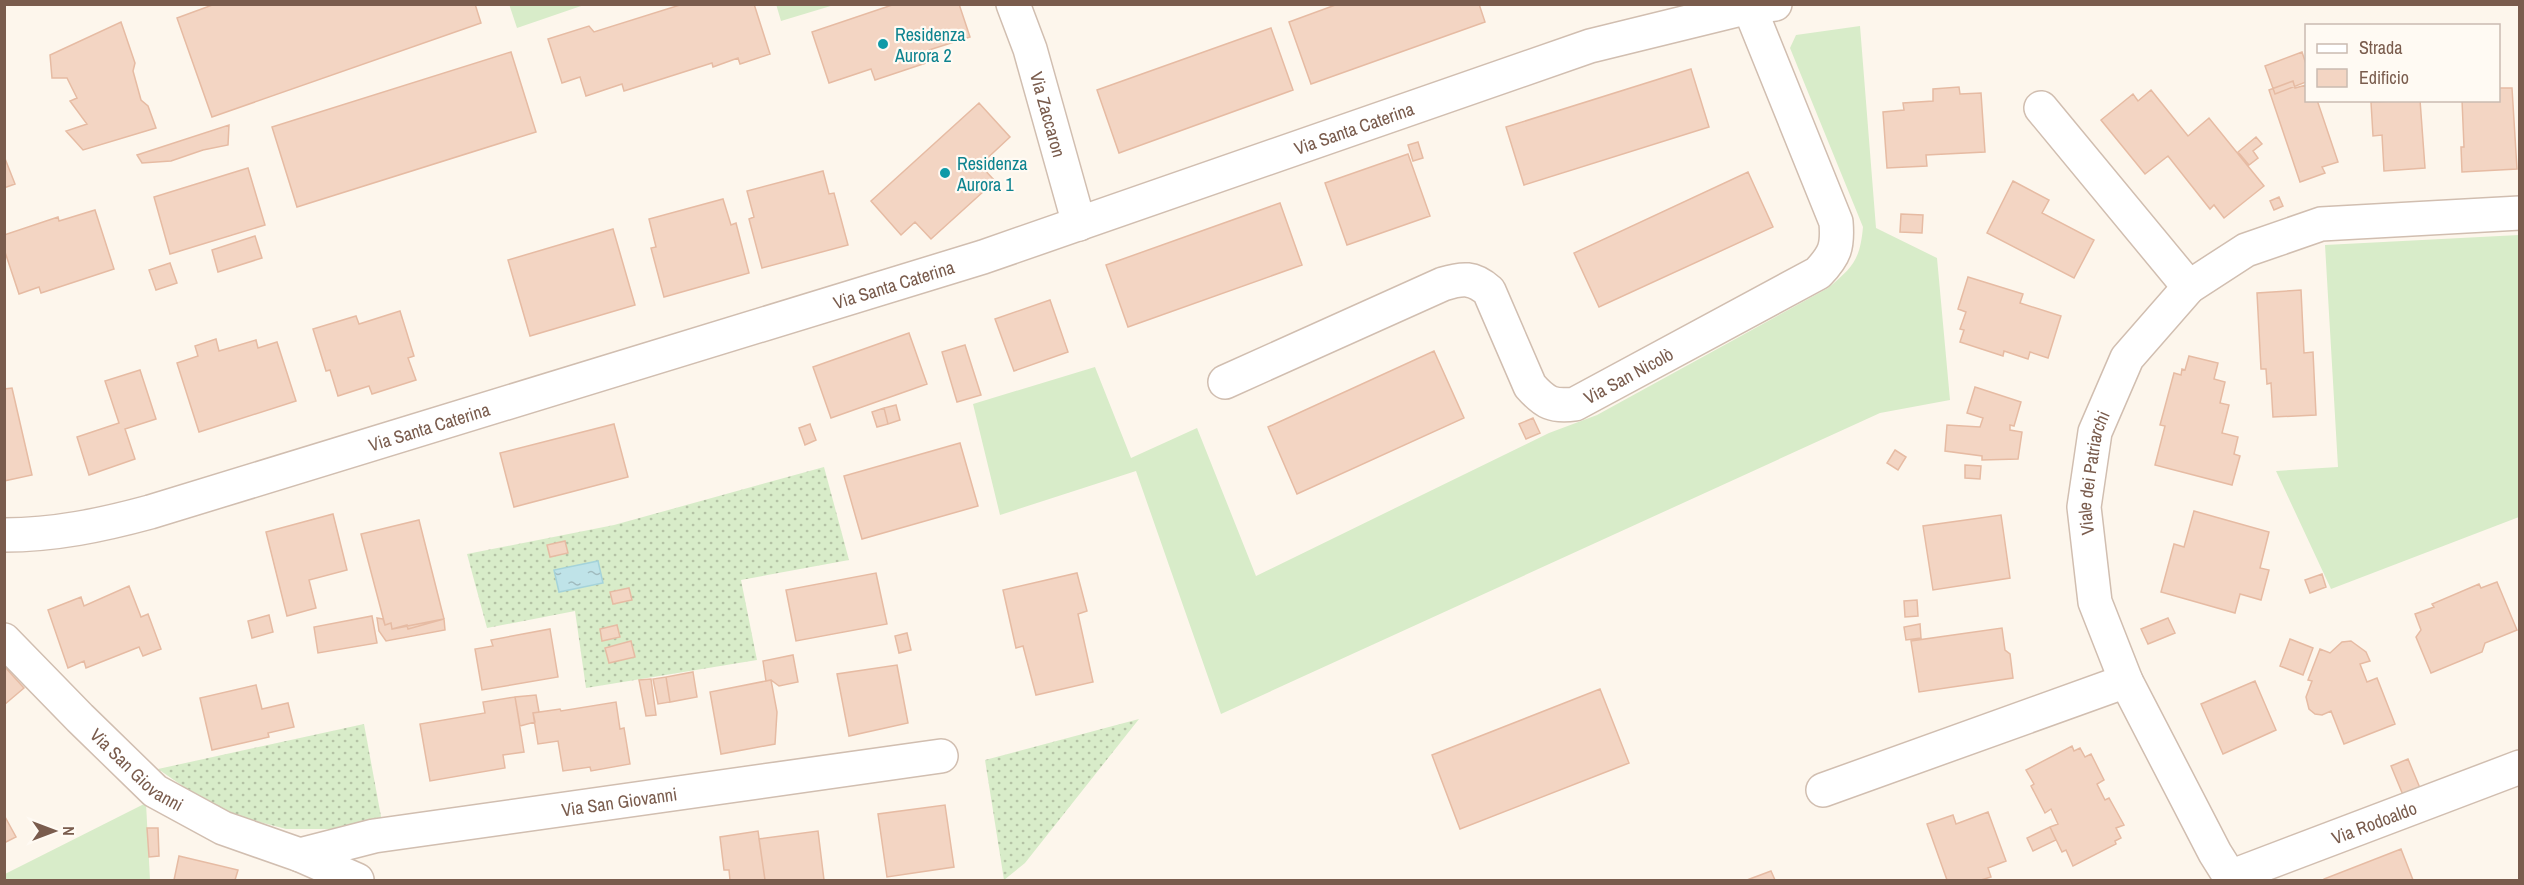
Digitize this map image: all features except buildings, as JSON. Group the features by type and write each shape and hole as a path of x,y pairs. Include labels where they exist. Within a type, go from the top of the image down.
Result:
{"street":[{"name":"Via Zaccaron","path":"1013,4 1030,49 1079,224"},
{"name":"Via Santa Caterina","path":"4,536 48,534 96,526 150,512 983,257 1590,46 1758,5"},
{"name":"Via San Nicolò","path":"1226,382 1443,284 1460,279 1478,282 1489,291 1530,386 1541,399 1558,406 1575,404 1818,273 1832,258 1837,241 1836,222 1758,5"},
{"path":"2041,108 2189,287"},
{"name":"Viale dei Patriarchi","path":"2231,879 2126,681 2095,602 2084,507 2095,432 2127,358 2189,287 2246,250 2321,224 2520,213"},
{"name":"Via San Giovanni","path":"4,640 155,791 223,828 300,855 357,880"},
{"path":"1823,790 2126,681"},
{"name":"Via San Giovanni","path":"300,855 374,836 941,756"},
{"name":"Via Rodoaldo","path":"2231,879 2520,767"}],"green space":[{"path":"509,4 584,4 584,5 517,28"},
{"path":"776,4 834,4 834,5 781,21"},
{"path":"1860,26 1876,228 1937,258 1950,400 1880,413 1221,714 1136,471 1000,515 973,404 1095,367 1131,458 1197,428 1256,576 1549,433 1597,415 1828,288 1854,262 1860,248 1863,227 1790,48 1796,35"},
{"path":"2519,235 2519,517 2331,589 2276,471 2338,467 2325,245"},
{"path":"824,467 849,560 741,580 757,660 586,688 575,611 487,628 467,554 614,525"},
{"path":"1139,719 1025,863 1004,880 985,760"},
{"path":"364,724 382,822 330,829 286,829 219,811 158,769"},
{"path":"146,803 150,880 5,880 5,874"}],"water":[{"path":"598,561 603,583 559,592 554,570"}],"place":[{"name":"Residenza Aurora 2","path":"883,44"},
{"name":"Residenza Aurora 1","path":"945,173"}]}
